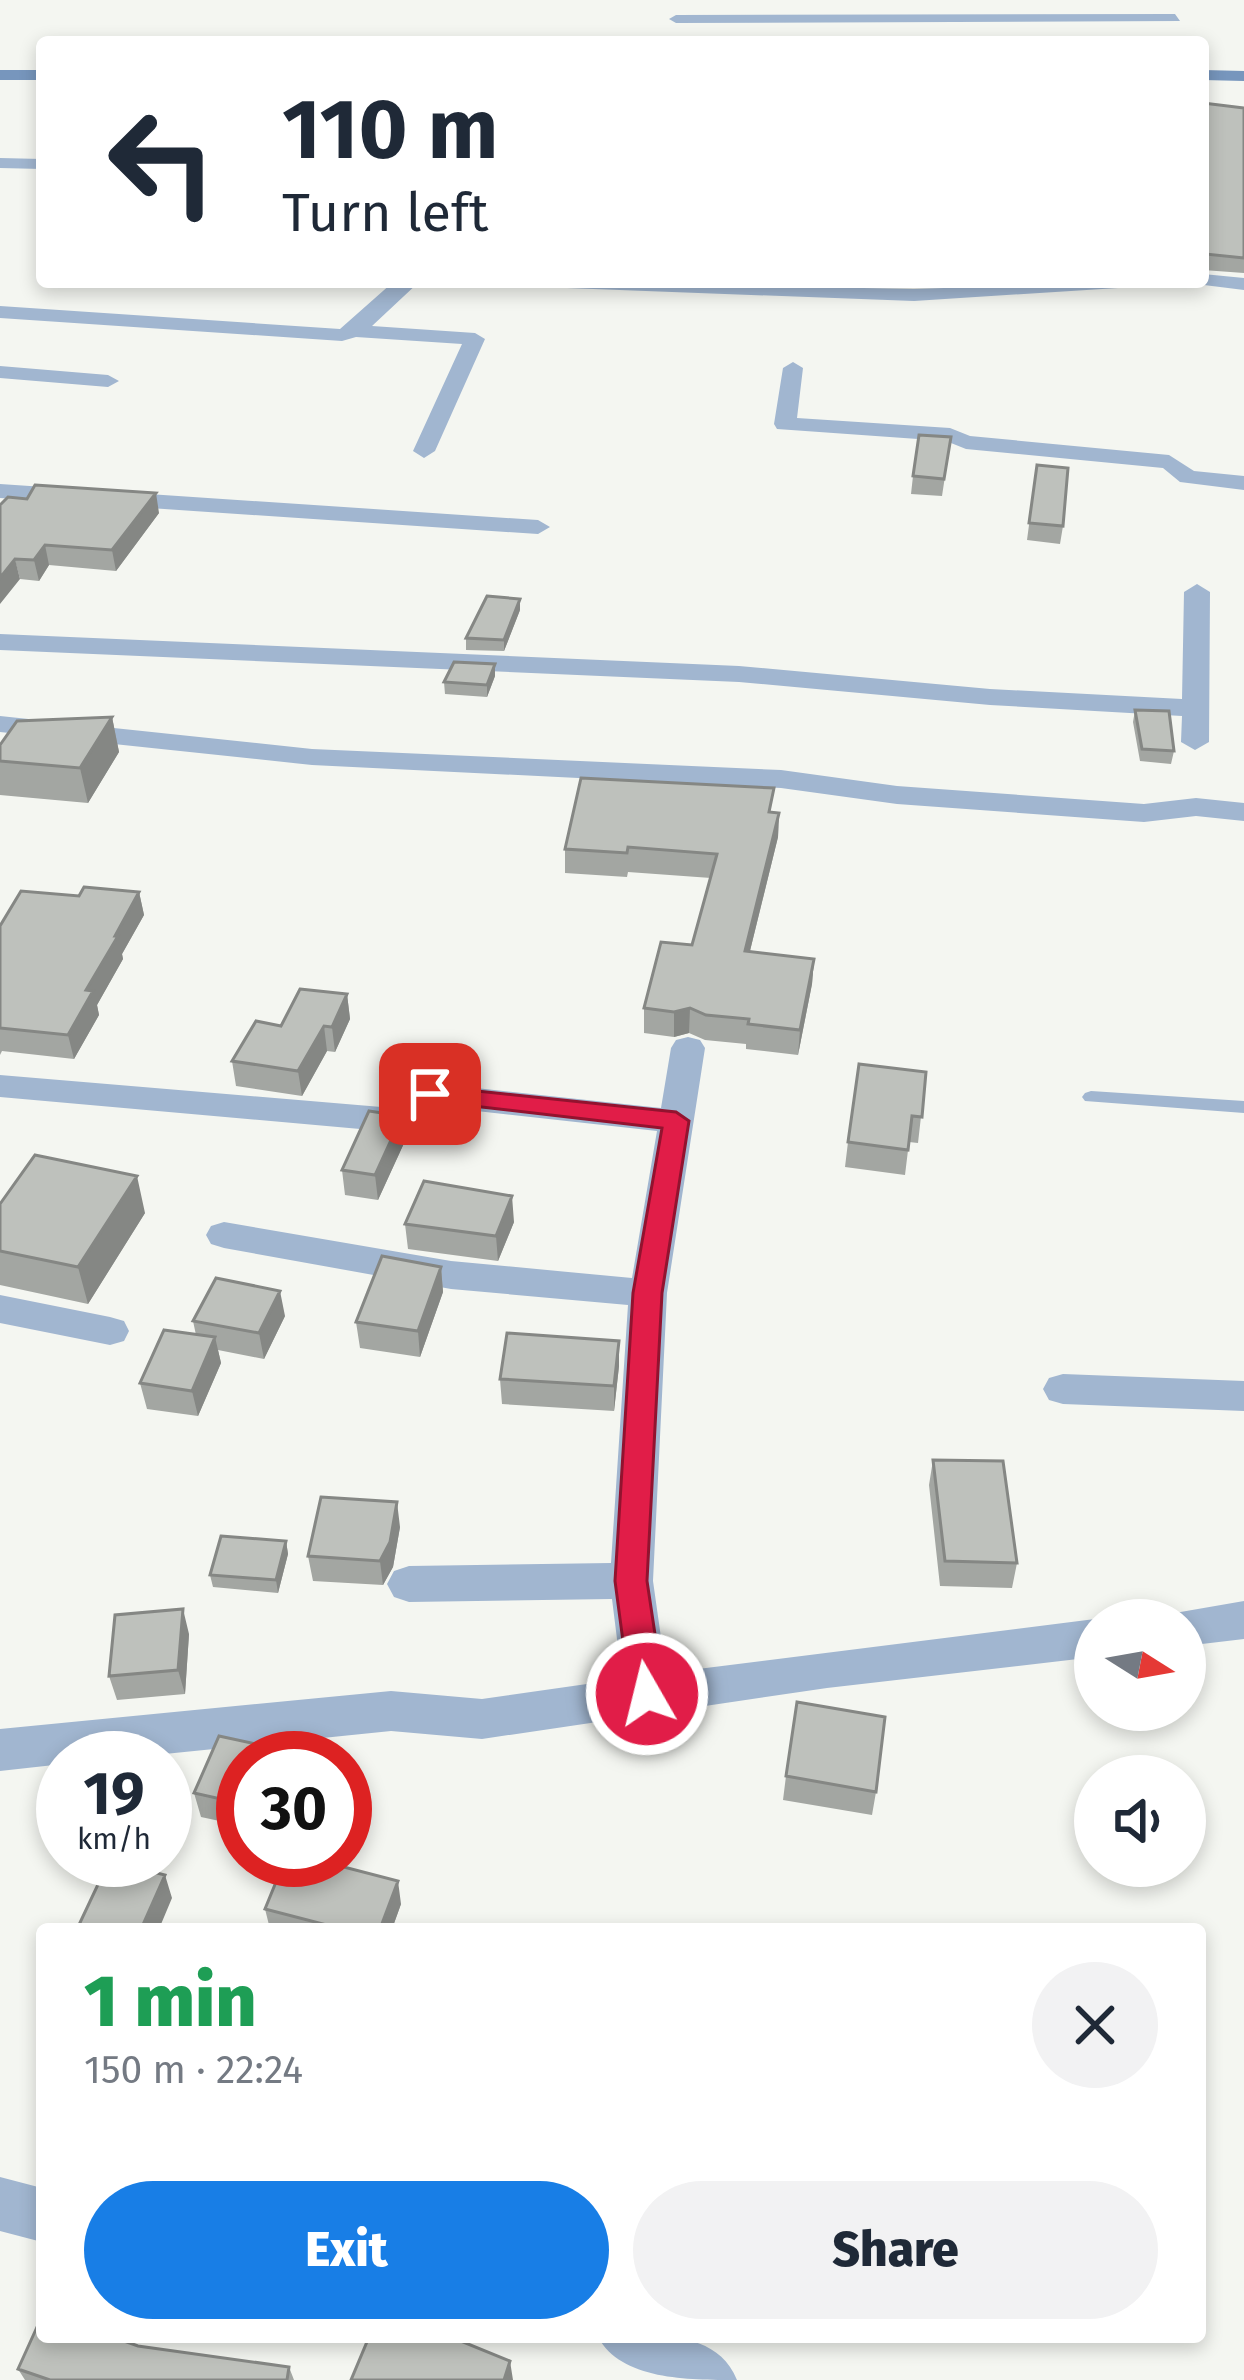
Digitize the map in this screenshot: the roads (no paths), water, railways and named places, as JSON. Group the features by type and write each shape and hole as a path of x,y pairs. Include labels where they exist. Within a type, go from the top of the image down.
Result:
{"street":[{"path":"820,0 833,36"},
{"path":"676,20 1175,19"},
{"path":"0,75 36,75"},
{"path":"1209,75 1244,76"},
{"path":"0,163 36,164"},
{"path":"1209,281 1244,284"},
{"path":"358,331 393,288"},
{"path":"727,288 914,295 1024,288"},
{"path":"0,312 35,306 320,334 358,331 475,339 424,451"},
{"path":"793,368 785,424 950,435 967,442 1169,461 1188,477 1244,482"},
{"path":"0,372 108,381"},
{"path":"0,491 538,527"},
{"path":"1195,742 1197,592"},
{"path":"0,642 739,674 990,697 1193,707"},
{"path":"0,724 312,758 649,770 1122,811 1196,807 1244,812"},
{"path":"647,1694 631,1581 648,1293 688,1048"},
{"path":"0,1086 416,1122 430,1094 676,1121"},
{"path":"224,1235 451,1275 648,1293"},
{"path":"0,1309 110,1331"},
{"path":"1063,1389 1244,1396"},
{"path":"410,1584 631,1581"},
{"path":"1206,1625 1244,1620"},
{"path":"0,1750 391,1711 482,1719 1074,1640"},
{"path":"0,2204 36,2213"},
{"path":"638,2343 708,2380"}],"lane":[{"path":"1091,1097 1244,1107"}]}
